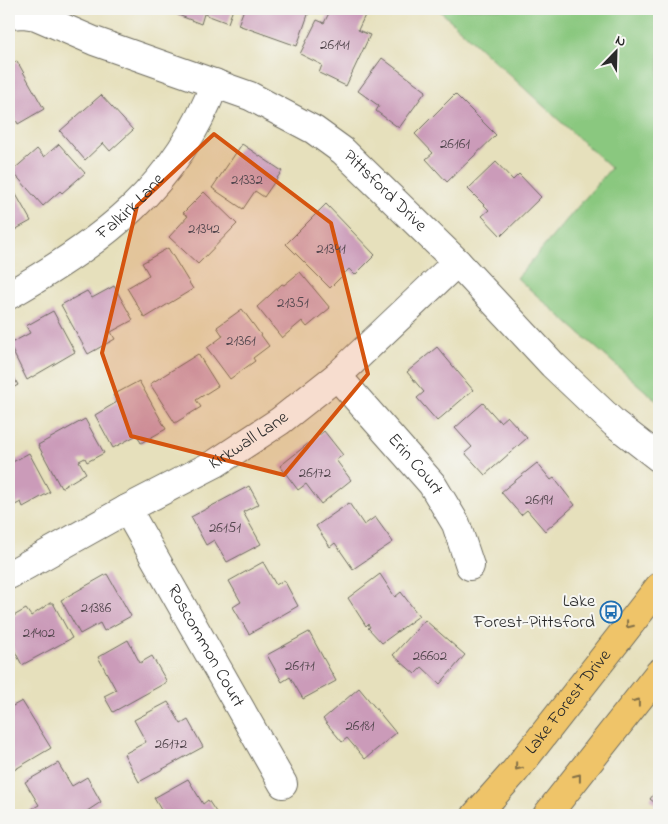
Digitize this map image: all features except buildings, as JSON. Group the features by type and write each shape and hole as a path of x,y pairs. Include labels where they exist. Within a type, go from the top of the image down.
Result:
{"main road":[{"name":"Lake Forest Drive","path":"476,815 516,771 659,587"},
{"path":"547,815 659,673"}],"street":[{"name":"Pittsford Drive","path":"9,15 23,14 48,22 94,41 215,83 284,112 314,130 343,151 457,262 553,365 614,423 659,458"},
{"name":"Falkirk Lane","path":"9,295 97,240 134,208 161,178 186,143 203,116 215,83"},
{"name":"Kirkwall Lane","path":"9,575 127,509 216,463 280,421 337,376 457,262"},
{"name":"Erin Court","path":"337,376 432,484 456,524 470,566"},
{"name":"Roscommon Court","path":"127,509 283,784"}],"highlighted area":[{"path":"214,134 331,223 368,374 284,475 131,436 102,353 137,206"}],"green space":[{"path":"438,9 659,9 659,403 517,278 611,168"}],"place":[{"name":"Lake Forest-Pittsford","path":"611,612"}]}
